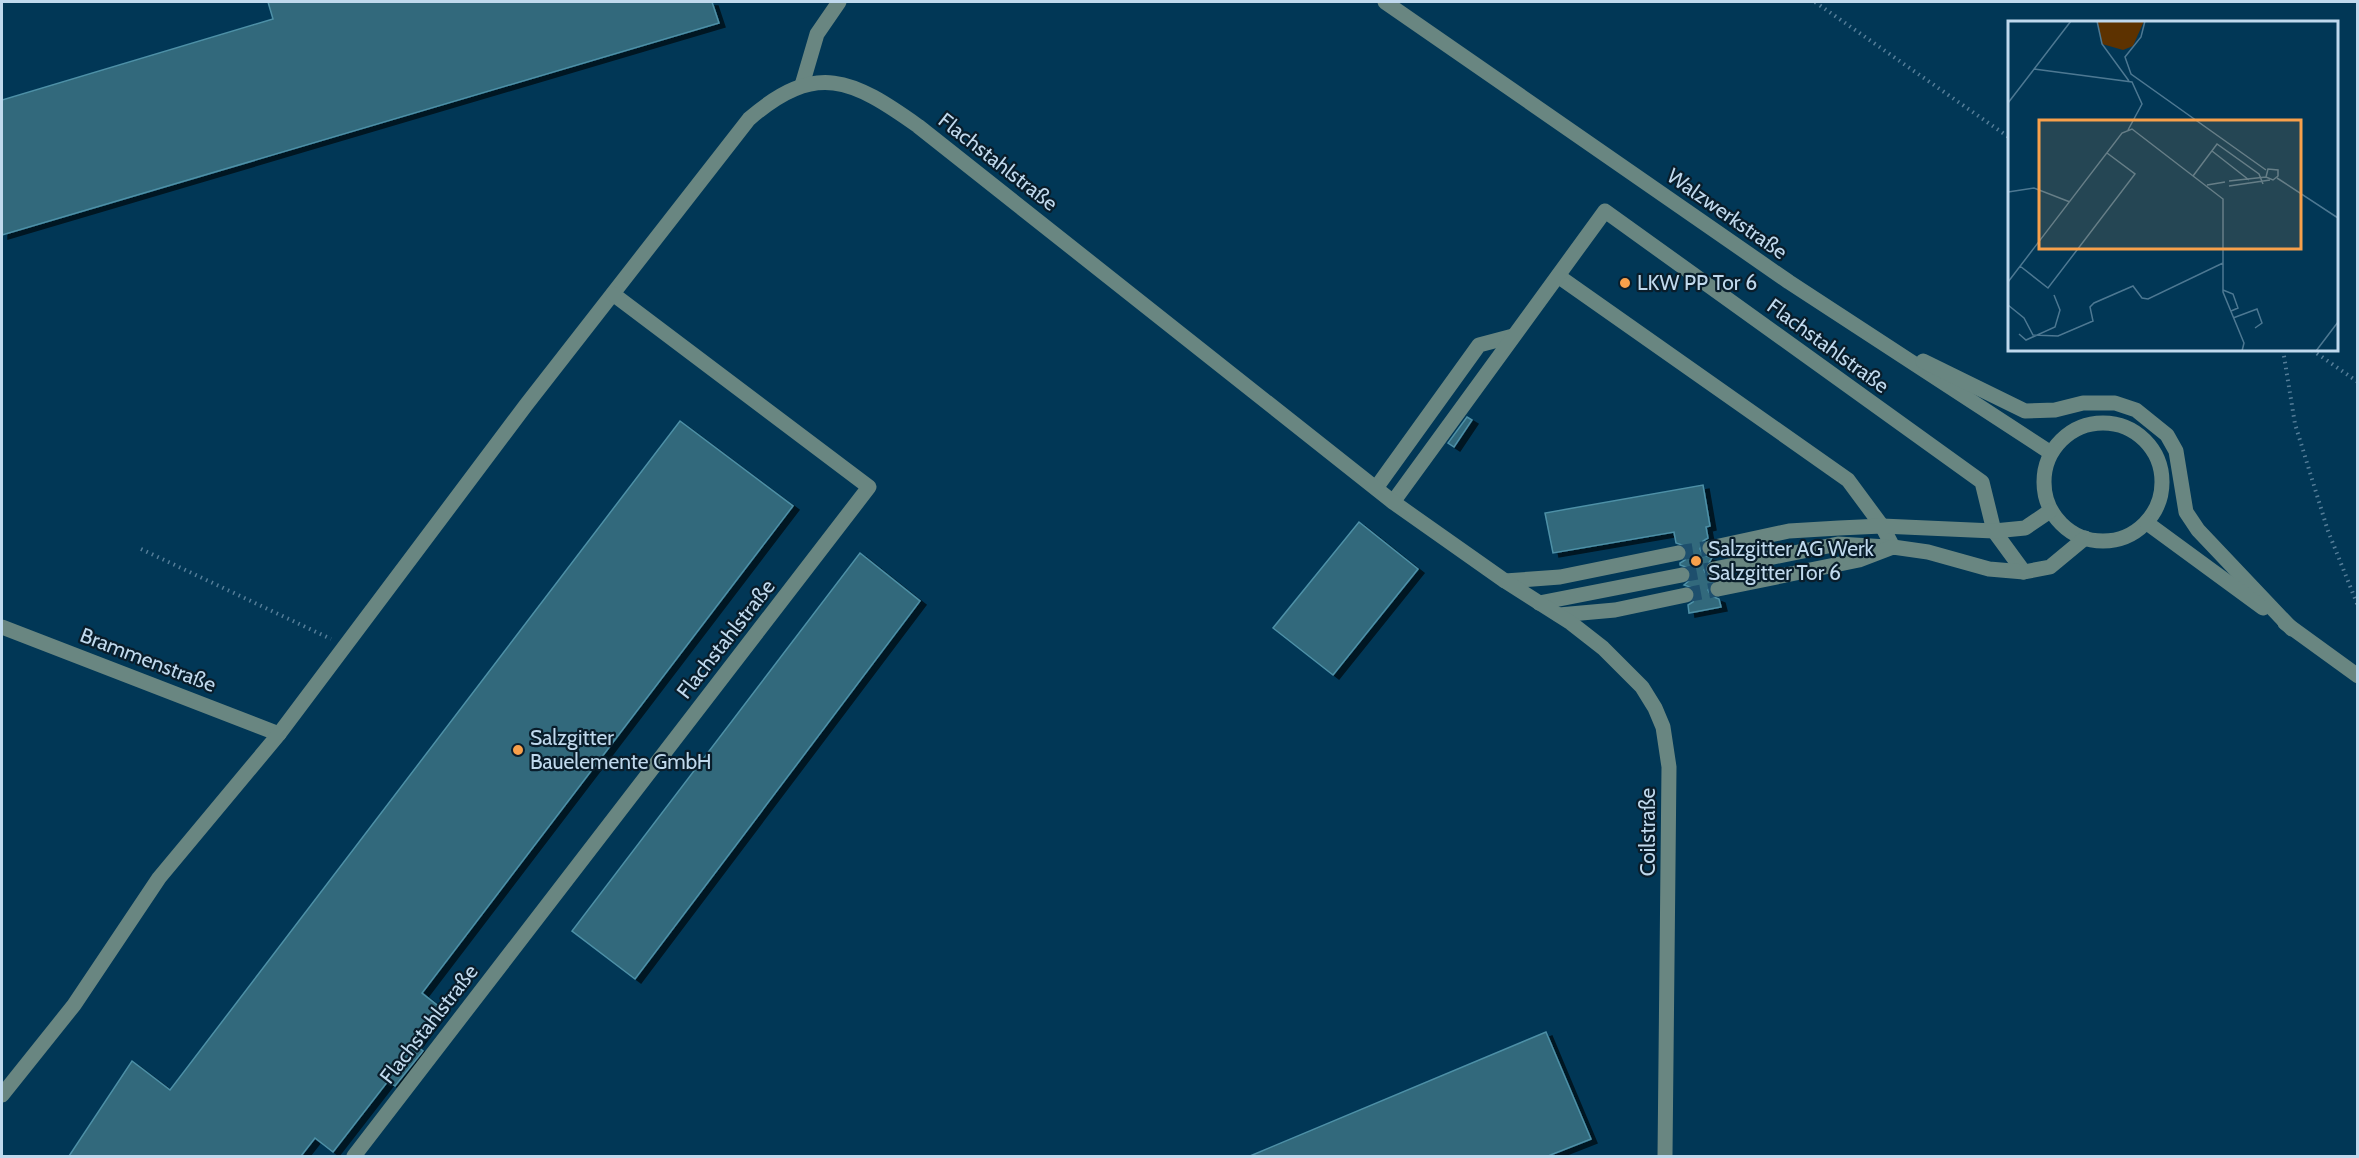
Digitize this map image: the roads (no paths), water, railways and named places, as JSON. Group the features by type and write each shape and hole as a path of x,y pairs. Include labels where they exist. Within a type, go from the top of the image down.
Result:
{"street":[{"path":"802,85 817,34 839,2"},
{"name":"Walzwerkstraße","path":"1386,2 1858,329 2051,453"},
{"name":"Flachstahlstraße","path":"2,1095 74,1005 159,878 279,734 749,119 773,100 802,85 819,82 840,83 884,101 1393,502 1504,581"},
{"name":"Flachstahlstraße","path":"1393,502 1605,211 1982,482 1994,531 2024,572"},
{"path":"1558,276 1848,480 1893,547"},
{"name":"Flachstahlstraße","path":"354,1156 869,488 613,294"},
{"path":"1858,329 2025,411 2055,410 2083,403 2115,403 2136,410 2152,421 2167,435 2176,451 2186,512 2198,531 2292,629"},
{"path":"1376,488 1479,345 1513,336"},
{"path":"2100,423 2120,426 2138,434 2152,448 2160,467 2162,486 2158,506 2147,523 2131,535 2112,541 2085,538 2066,528 2050,511 2043,486 2044,469 2051,453 2064,438 2081,427 2100,423"},
{"path":"1710,548 1789,531 1881,526 1994,531 2025,528 2050,511"},
{"path":"2147,523 2358,676"},
{"path":"1714,569 1838,544 1893,547 1928,552 1989,569 2024,572 2050,567 2085,538"},
{"path":"1718,589 1859,560 1893,547"},
{"path":"1504,581 1560,577 1678,553"},
{"path":"1539,603 1682,575"},
{"name":"Coilstraße","path":"1504,581 1559,615 1603,648 1642,687 1663,727 1669,767 1670,818 1665,1156"},
{"path":"1559,615 1615,610 1686,595"},
{"name":"Brammenstraße","path":"2,627 279,734"}],"tunnel":[{"path":"1678,553 1710,548"},
{"path":"1682,575 1714,569"},
{"path":"1686,595 1718,589"}],"place":[{"name":"LKW PP Tor 6","path":"1625,283"},
{"name":"Salzgitter AG Werk Salzgitter Tor 6","path":"1696,561"},
{"name":"Salzgitter Bauelemente GmbH","path":"518,750"}]}
